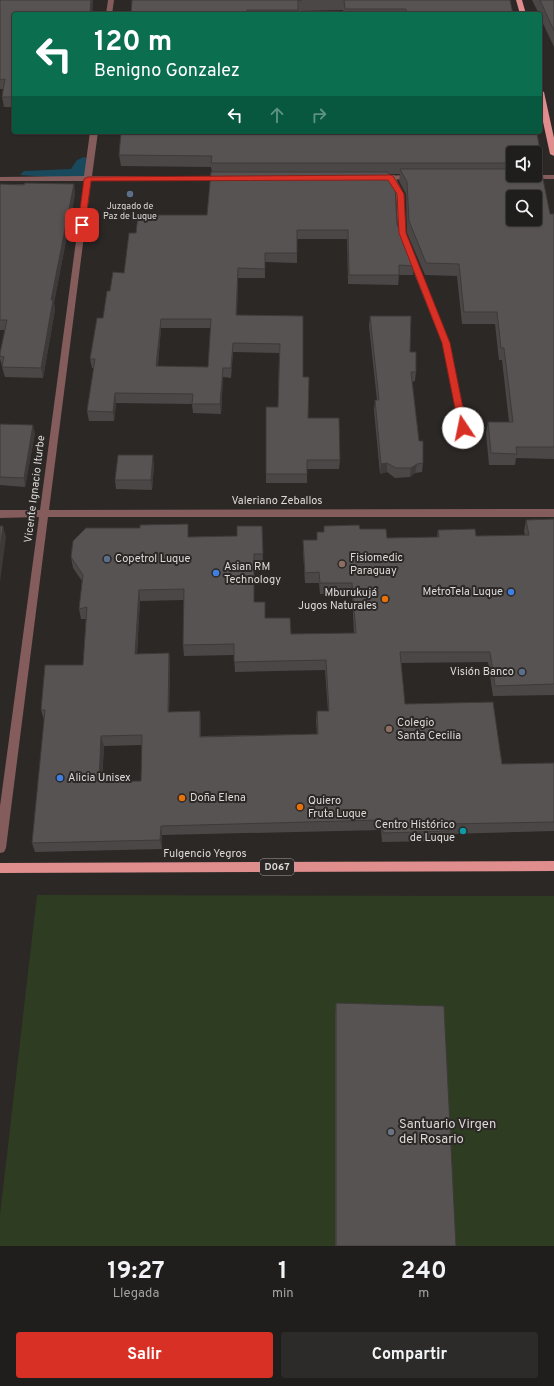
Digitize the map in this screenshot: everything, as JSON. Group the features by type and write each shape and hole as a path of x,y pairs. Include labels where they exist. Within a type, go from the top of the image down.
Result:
{"main road":[{"path":"519,0 522,12"},
{"path":"542,101 554,154"},
{"name":"Fulgencio Yegros","path":"0,868 554,866"}],"street":[{"path":"109,12 111,0"},
{"name":"Vicente Ignacio Iturbe","path":"0,848 94,134"},
{"path":"367,178 422,177"},
{"path":"542,177 554,177"},
{"path":"0,179 231,178"},
{"path":"391,178 400,194 402,233 446,343 463,428"},
{"name":"Valeriano Zeballos","path":"0,514 554,513"}],"green space":[{"path":"37,895 554,896 554,1246 0,1246 0,1215"}],"water":[{"path":"84,157 90,160 87,175 80,179 20,175 24,171 71,169 77,160"}],"building":[{"path":"0,0 91,0 90,12 12,12 12,97 2,97 5,79 0,80"},
{"path":"132,0 298,0 298,10 247,10 247,12 131,12"},
{"path":"344,0 510,0 513,12 407,12 406,9 345,9"},
{"path":"540,0 554,0 554,31"},
{"path":"121,134 537,134 539,146 506,146 506,163 211,163 212,156 119,155"},
{"path":"400,169 506,169 506,182 542,182 542,174 550,214 554,214 554,447 516,447 517,454 491,453 488,422 513,422 504,348 501,348 497,312 464,312 459,264 426,263 409,221 407,182"},
{"path":"211,172 388,172 395,185 397,224 414,266 399,265 399,275 349,275 348,230 297,230 297,253 265,253 265,269 238,268 236,315 303,316 303,377 309,377 308,418 339,418 340,460 307,460 307,474 266,474 266,407 278,407 280,344 233,343 231,368 223,368 220,404 192,404 193,394 115,393 113,412 87,411 95,359 90,359 97,318 103,318 107,291 110,291 113,272 124,273 129,233 136,233 138,215 207,215","holes":["161,319 211,319 208,367 156,366"]},
{"path":"25,183 74,184 51,300 53,300 41,368 2,367 4,357 0,356 7,320 0,320 0,184 24,185"},
{"path":"370,316 411,316 410,352 416,352 416,372 411,372 419,441 423,441 423,463 417,464 411,468 396,468 387,463 381,464 375,400 379,400"},
{"path":"0,424 33,425 24,478 0,477"},
{"path":"118,455 153,455 151,480 115,480"},
{"path":"554,519 554,684 495,686 490,652 400,652 405,704 493,702 502,764 554,763 554,822 447,824 449,831 383,833 382,820 161,826 160,840 32,843 45,710 41,710 45,665 83,665 87,607 79,609 83,575 71,557 73,541 86,528 140,528 140,525 188,524 188,537 237,536 237,526 262,526 263,554 254,554 254,602 265,602 265,618 290,618 291,634 356,633 352,583 320,583 319,572 305,573 303,540 317,540 317,532 324,532 324,526 359,525 360,529 386,529 387,538 439,537 438,530 475,529 476,536 529,535 526,520","holes":["184,589 183,645 234,644 234,662 326,660 329,711 317,711 318,734 200,737 200,711 168,712 169,653 135,654 139,590","142,735 141,781 99,782 101,736"]},
{"path":"0,526 3,526 0,550"},
{"name":"Santuario Virgen del Rosario","path":"336,1003 444,1006 456,1246 336,1246"}],"place":[{"name":"Juzgado de Paz de Luque","path":"130,194"},
{"name":"Copetrol Luque","path":"107,559"},
{"name":"Fisiomedic Paraguay","path":"342,564"},
{"name":"Asian RM Technology","path":"216,573"},
{"name":"MetroTela Luque","path":"511,592"},
{"name":"Mburukujá Jugos Naturales","path":"385,599"},
{"name":"Visión Banco","path":"522,672"},
{"name":"Colegio Santa Cecilia","path":"389,729"},
{"name":"Alicia Unisex","path":"60,778"},
{"name":"Doña Elena","path":"182,798"},
{"name":"Quiero Fruta Luque","path":"300,807"},
{"name":"Centro Histórico de Luque","path":"463,831"},
{"name":"Santuario Virgen del Rosario","path":"391,1132"}],"route":[{"path":"82,225 88,179 391,178 400,194 402,233 446,343 463,428"}]}
